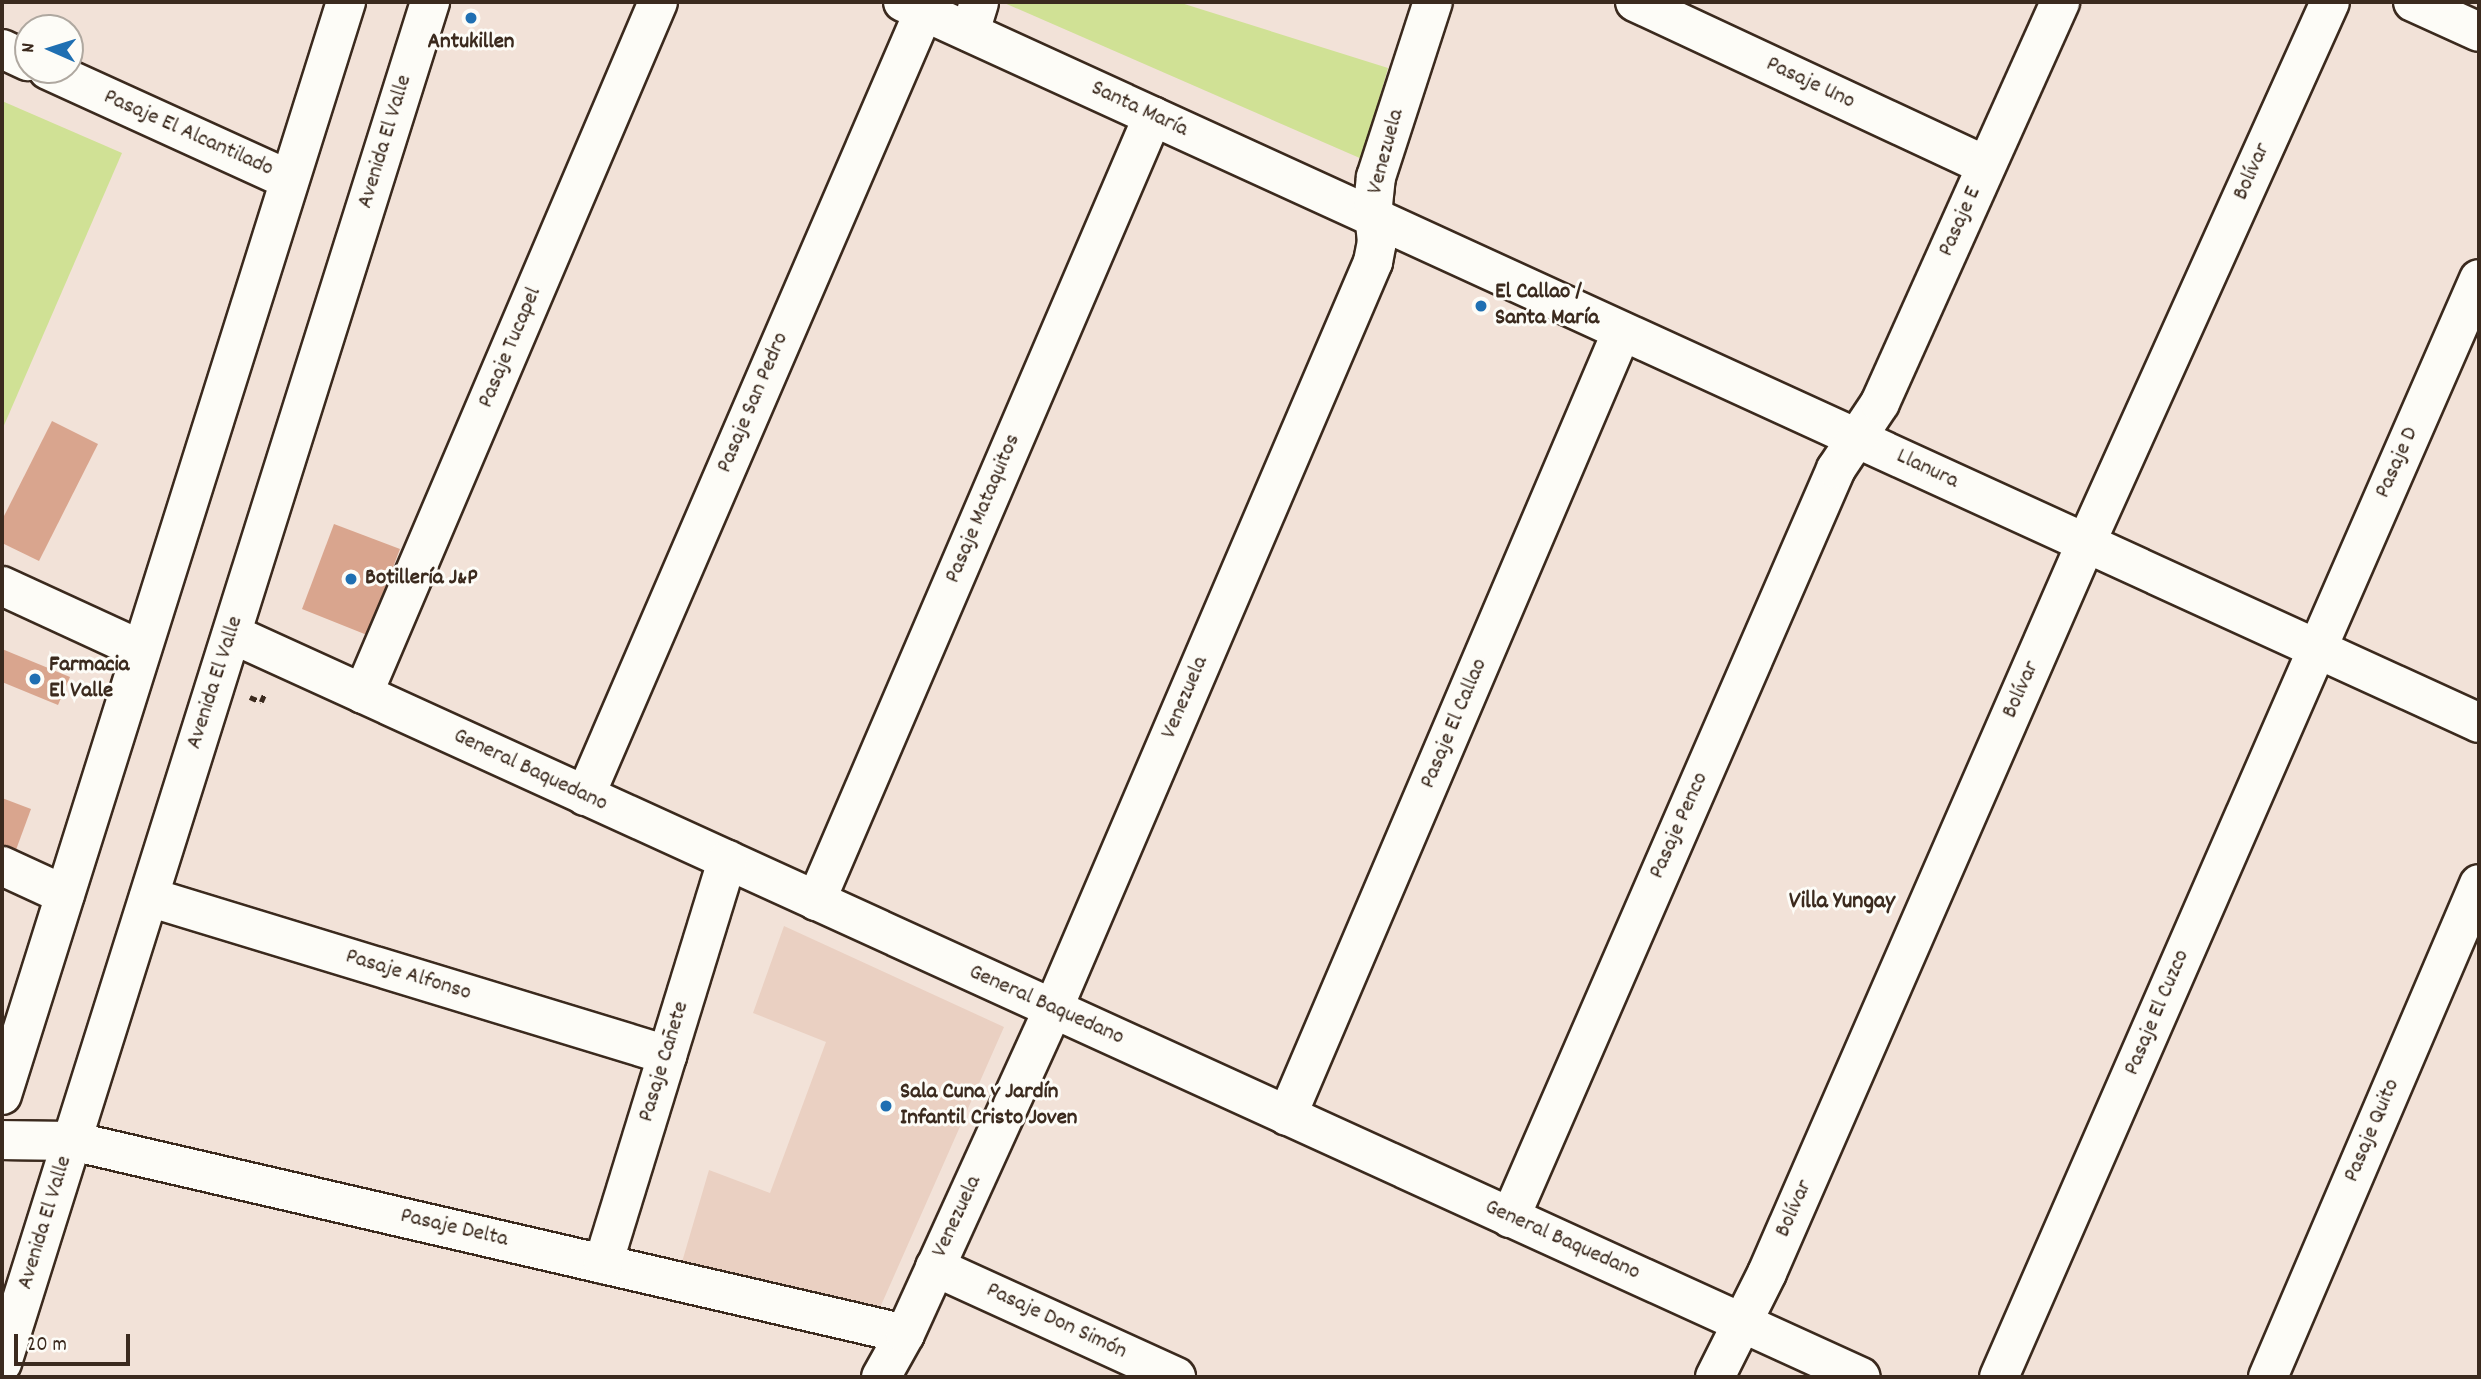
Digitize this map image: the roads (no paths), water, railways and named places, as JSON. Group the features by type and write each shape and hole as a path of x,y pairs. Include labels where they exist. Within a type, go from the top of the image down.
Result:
{"street":[{"path":"2,1095 346,2"},
{"name":"Avenida El Valle","path":"2,1363 430,2"},
{"name":"Pasaje Tucapel","path":"363,694 658,2"},
{"name":"Venezuela","path":"881,1377 905,1334 1054,1009 1373,262 1377,242 1376,177 1433,2"},
{"name":"Pasaje Uno","path":"1634,2 1986,166"},
{"name":"Pasaje E","path":"1856,438 1880,403 2060,2"},
{"name":"Bolívar","path":"1715,1377 1740,1322 1767,1273 2086,543 2330,2"},
{"path":"2413,2 2479,32"},
{"name":"Santa María","path":"914,6 974,17 1153,116 1375,218"},
{"name":"Pasaje San Pedro","path":"585,796 914,6"},
{"name":"Pasaje El Alcantilado","path":"79,84 289,180"},
{"name":"Pasaje Mataquitos","path":"816,901 1153,116"},
{"name":"Llanura","path":"1375,218 2479,723"},
{"name":"Pasaje D","path":"2316,648 2479,279"},
{"name":"Pasaje El Callao","path":"1287,1116 1622,331"},
{"name":"Pasaje Penco","path":"1510,1218 1836,469 1856,438"},
{"path":"2,586 141,650"},
{"name":"General Baquedano","path":"232,634 1861,1377"},
{"name":"Pasaje El Cuzco","path":"2000,1377 2316,648"},
{"name":"Pasaje Cañete","path":"603,1264 727,860"},
{"path":"2,866 65,895"},
{"name":"Pasaje Quito","path":"2268,1377 2479,884"},
{"name":"Pasaje Alfonso","path":"149,897 667,1055"},
{"name":"Pasaje Delta","path":"2,1140 72,1141 905,1334"},
{"name":"Pasaje Don Simón","path":"935,1267 1176,1377"}],"place":[{"name":"Antukillen","path":"471,18"},
{"name":"El Callao / Santa María","path":"1481,306"},
{"name":"Botillería J&P","path":"351,579"},
{"name":"Farmacia El Valle","path":"35,679"},
{"name":"Sala Cuna y Jardín Infantil Cristo Joven","path":"886,1106"}],"district":[{"name":"Villa Yungay","path":"1842,903"}]}
